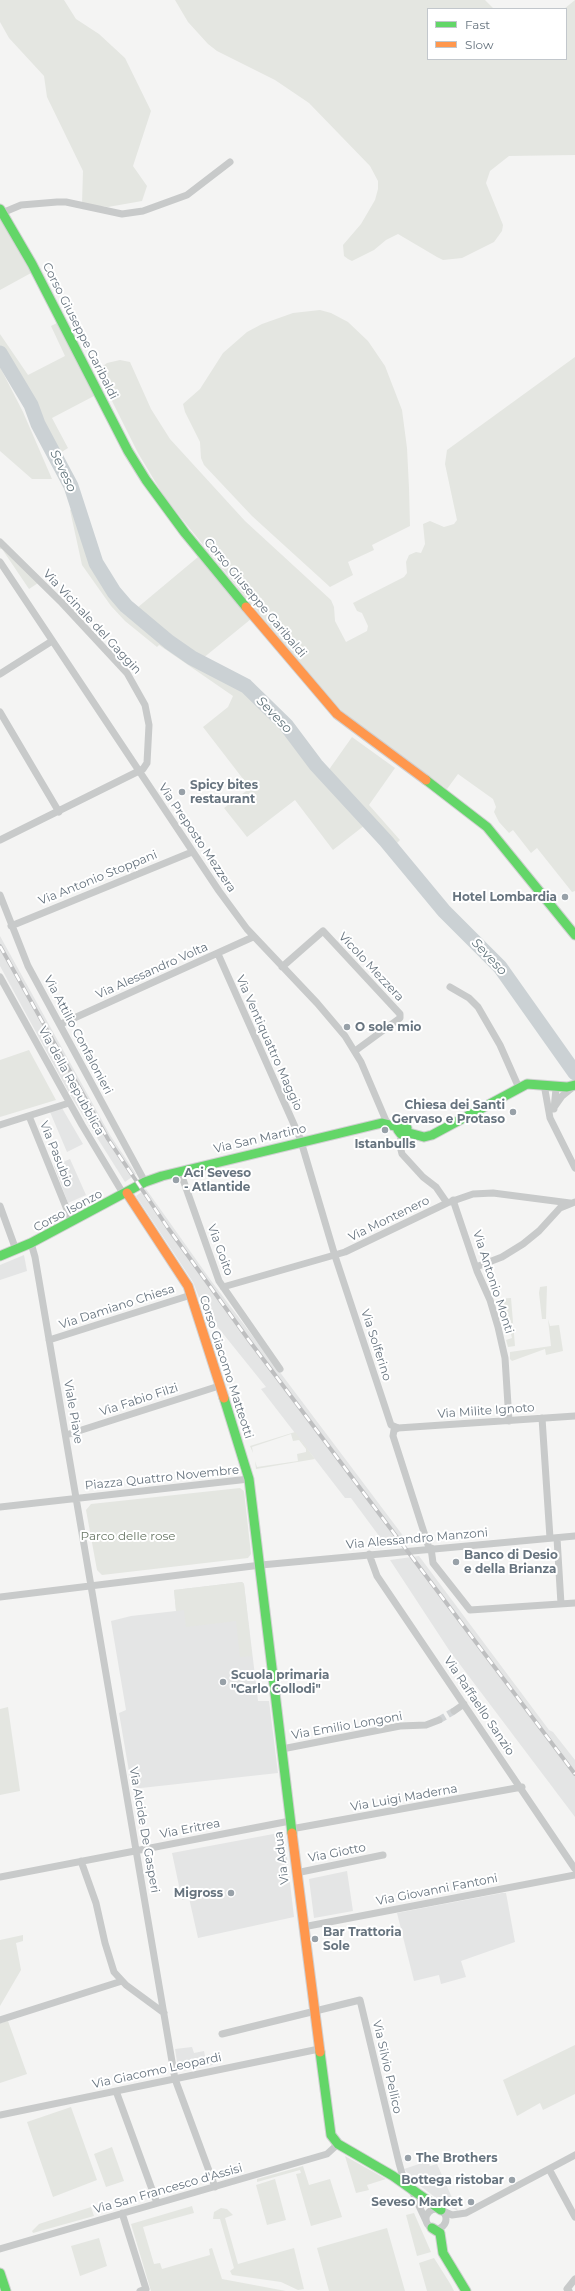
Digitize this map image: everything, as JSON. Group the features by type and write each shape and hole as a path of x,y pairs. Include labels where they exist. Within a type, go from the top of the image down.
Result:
{"street":[{"path":"1,211 20,205 57,202 122,214 143,211 186,195 230,162"},
{"name":"Corso Giuseppe Garibaldi","path":"1,211 32,264 128,451 146,480 185,533 280,648 337,714 460,805 487,827 575,935"},
{"name":"Via Vicinale del Gaggin","path":"0,542 109,653 127,673 137,689 149,717 148,763 140,772"},
{"name":"Via Preposto Mezzera","path":"0,562 192,852 253,937 333,1021 355,1051 397,1127"},
{"path":"0,674 52,641"},
{"path":"0,712 59,812"},
{"path":"0,840 140,772"},
{"name":"Via Antonio Stoppani","path":"11,926 192,852"},
{"name":"Via Attilio Confalonieri","path":"0,895 28,966 61,1024 144,1182"},
{"name":"Vicolo Mezzera","path":"282,967 323,931 400,1014 400,1018 355,1051"},
{"name":"Via Alessandro Volta","path":"61,1024 253,937"},
{"name":"Via Ventiquattro Maggio","path":"218,954 300,1142"},
{"name":"Via della Repubblica","path":"0,977 70,1102 125,1194"},
{"path":"450,987 469,998 478,1007 500,1045 519,1088"},
{"path":"575,1079 555,1085 545,1090 552,1110 554,1125 575,1168"},
{"path":"530,1084 538,1086 552,1110"},
{"path":"397,1127 427,1136 462,1120 519,1088 530,1084 566,1087 575,1085"},
{"path":"552,1110 562,1096 575,1085"},
{"path":"0,1125 70,1102"},
{"name":"Via Pasubio","path":"29,1116 72,1222"},
{"name":"Via San Martino","path":"144,1182 180,1171 300,1142 397,1127"},
{"name":"Via Antonio Monti","path":"397,1127 402,1154 450,1202 490,1300 504,1351 509,1420"},
{"name":"Via Solferino","path":"300,1142 389,1422 398,1428"},
{"name":"Via Goito","path":"180,1171 218,1281 280,1368"},
{"name":"Corso Isonzo","path":"0,1256 31,1244 125,1194 144,1182"},
{"name":"Via Montenero","path":"223,1287 335,1256 356,1248 450,1202 473,1194 487,1193 572,1202"},
{"name":"Corso Giacomo Matteotti","path":"125,1194 183,1277 191,1295 249,1479 261,1565"},
{"path":"476,1267 502,1257 526,1241 560,1208 572,1202"},
{"path":"0,1206 16,1250"},
{"name":"Viale Piave","path":"31,1244 35,1257 92,1586"},
{"name":"Via Damiano Chiesa","path":"49,1340 191,1295"},
{"name":"Via Fabio Filzi","path":"66,1435 219,1386"},
{"name":"Via Milite Ignoto","path":"398,1428 575,1416"},
{"path":"542,1418 561,1604"},
{"path":"398,1428 394,1430 393,1436 430,1548 433,1563 470,1610 575,1603"},
{"name":"Piazza Quattro Novembre","path":"0,1507 249,1479"},
{"name":"Via Alessandro Manzoni","path":"261,1565 430,1548 575,1536"},
{"name":"Via Raffaello Sanzio","path":"369,1554 377,1576 522,1787 575,1868"},
{"path":"0,1597 261,1565"},
{"name":"Via Adua","path":"261,1565 296,1873 330,2132 333,2140 338,2144"},
{"name":"Via Alcide De Gasperi","path":"92,1586 175,2078 215,2187"},
{"path":"454,1711 464,1704"},
{"name":"Via Emilio Longoni","path":"282,1749 400,1726 426,1725 439,1720"},
{"name":"Via Luigi Maderna","path":"291,1825 522,1787"},
{"name":"Via Eritrea","path":"0,1877 81,1861 291,1825"},
{"name":"Via Giotto","path":"296,1873 383,1855"},
{"path":"81,1861 99,1912 111,1966 122,1981 164,2013"},
{"name":"Via Giovanni Fantoni","path":"303,1927 575,1875"},
{"path":"0,2020 122,1981"},
{"name":"Via Silvio Pellico","path":"222,2034 360,2000 405,2184"},
{"name":"Via Giacomo Leopardi","path":"0,2114 319,2049"},
{"path":"116,2091 157,2203"},
{"path":"338,2144 405,2184 442,2210 452,2215 466,2213 575,2155"},
{"name":"Via San Francesco d'Assisi","path":"0,2249 327,2154 338,2144"},
{"path":"550,2169 575,2217"},
{"path":"405,2184 413,2193 430,2226 440,2233 444,2253 466,2291"},
{"path":"430,2226 426,2217 429,2212 435,2209 442,2210"},
{"path":"430,2226 440,2228 445,2224 446,2217 442,2210"},
{"path":"122,2213 146,2288 140,2291"},
{"path":"0,2273 6,2291"},
{"path":"569,2291 567,2288 575,2279"}],"shaded area":[{"path":"0,936 110,1135 136,1174 125,1182 69,1093 0,966"},
{"path":"62,1108 83,1144 67,1152 50,1112"},
{"path":"70,1159 86,1195 68,1203 54,1166"},
{"path":"146,1189 212,1282 407,1541 385,1544 351,1498 345,1498 261,1389 266,1387 204,1310 193,1282 136,1196"},
{"path":"24,1255 27,1271 0,1280 0,1265"},
{"path":"419,1556 549,1730 553,1732 575,1760 575,1817 449,1650 390,1560"},
{"path":"242,1582 244,1584 258,1701 269,1701 278,1773 132,1789 119,1713 126,1710 111,1621 131,1616 176,1611 174,1590"},
{"path":"284,1832 294,1917 198,1938 189,1898 182,1900 172,1853"},
{"path":"347,1871 353,1911 314,1918 309,1879"},
{"path":"506,1893 515,1942 461,1961 466,1977 441,1984 439,1975 414,1981 397,1913"},
{"path":"192,2047 194,2053 204,2051 205,2056 211,2055 213,2065 182,2071 178,2068 175,2049"},
{"path":"428,2161 430,2166 437,2164 458,2211 444,2204 419,2185 404,2169"}],"green space":[{"path":"0,0 64,0 76,19 99,34 125,58 151,111 133,166 147,186 142,201 108,207 82,204 83,171 47,97 44,76 9,38 0,22"},
{"path":"175,0 485,0 493,8 427,8 427,60 567,60 567,8 565,8 575,0 575,155 509,156 490,171 486,183 503,225 502,231 494,242 462,258 443,260 398,234 386,240 374,250 352,261 344,256 343,245 361,224 375,200 378,189 378,181 370,166 309,103 275,80 217,51 208,44 188,22"},
{"path":"0,218 31,273 0,290"},
{"path":"320,310 331,313 348,322 368,341 385,366 402,410 407,448 409,488 410,526 372,545 374,550 348,562 353,575 330,587 252,516 204,465 201,458 200,442 185,412 183,404 200,389 223,353 247,332 262,324 293,313"},
{"path":"57,323 94,396 52,418 68,448 60,453 29,391 0,346 0,334 28,375 65,356 51,326"},
{"path":"575,357 575,891 572,892 537,848 531,853 513,830 509,833 499,822 494,812 496,807 493,799 458,774 447,789 363,728 341,710 321,690 165,498 138,453 101,379 99,369 107,363 120,360 130,362 151,409 170,439 245,521 331,600 334,607 335,621 346,642 367,631 368,626 362,613 357,611 353,603 404,577 407,573 406,562 409,555 416,552 421,553 425,544 423,524 430,521 444,527 454,524 457,520 445,464 447,450"},
{"path":"0,367 23,412 52,479 32,479 0,451"},
{"path":"73,508 90,566 123,610 178,656 245,693 267,712 280,725 314,770 365,825 333,850 295,800 247,837 224,808 250,788 203,727 228,707 233,696 159,645 157,647 125,621 111,606 82,565 70,510"},
{"path":"0,546 38,583 29,589 2,549 0,549"},
{"path":"198,557 251,619 202,659 183,646 137,608"},
{"path":"352,737 395,768 369,805 400,840 396,844 328,771"},
{"path":"29,1050 56,1100 0,1117 0,1060"},
{"path":"547,1286 546,1319 542,1319 539,1293 540,1287"},
{"path":"511,1298 515,1346 508,1347 506,1340 512,1338 503,1302 499,1302 498,1299"},
{"path":"548,1319 550,1326 559,1325 563,1351 546,1355 545,1349 512,1361 510,1359 510,1352 551,1346"},
{"path":"295,1432 315,1459 256,1469 255,1461 257,1467 298,1461 297,1454 306,1452 306,1449 299,1440 293,1441 291,1434 252,1447 253,1453 250,1446"},
{"name":"Parco delle rose","path":"240,1488 244,1491 251,1554 248,1558 102,1575 97,1570 86,1510 91,1504"},
{"path":"242,1582 244,1584 252,1656 240,1657 236,1621 186,1627 184,1610 176,1611 174,1590"},
{"path":"8,1707 20,1791 0,1795 0,1709"},
{"path":"23,1935 23,1941 16,1943 21,1970 0,2006 0,1940"},
{"path":"8,2021 27,2074 0,2083 0,2023"},
{"path":"575,2045 575,2094 543,2110 540,2103 517,2116 503,2080"},
{"path":"71,2107 97,2180 53,2197 27,2122"},
{"path":"112,2147 124,2181 106,2187 94,2154"},
{"path":"345,2156 386,2179 367,2185 369,2190 356,2193"},
{"path":"303,2166 309,2185 330,2179 342,2217 311,2226 296,2174 301,2173 300,2170 257,2182 257,2179"},
{"path":"275,2179 286,2220 267,2225 256,2185"},
{"path":"192,2206 194,2213 143,2227 154,2264 160,2263 162,2269 210,2255 209,2249 212,2248 222,2279 286,2291 151,2291 131,2224"},
{"path":"91,2207 94,2216 33,2233 32,2231 39,2224"},
{"path":"221,2208 227,2209 233,2215 225,2218 238,2264 294,2248 304,2289 298,2290 281,2282 232,2275 230,2271 234,2268 220,2219 213,2219 214,2212"},
{"path":"414,2213 431,2252 417,2256 406,2215"},
{"path":"387,2228 405,2291 329,2291 317,2248"},
{"path":"99,2238 107,2266 80,2276 71,2246"},
{"path":"434,2258 454,2291 427,2291 419,2263"}],"waterway":[{"name":"Seveso","path":"0,353 31,405 38,424 71,486 96,563 114,592 126,606 169,642 192,658 246,686 286,725 316,765 386,841 444,911 500,967 575,1073"}],"tunnel":[{"path":"439,1720 454,1711"}],"railway":[{"path":"0,946 108,1139 168,1228 248,1339 575,1774"}],"traffic: fast":[{"path":"0,209 32,264 128,451 146,480 185,533 246,607"},
{"path":"426,780 487,827 575,935"},
{"path":"404,1134 407,1128 401,1125 398,1130 401,1134 402,1134 409,1133 424,1137 432,1135 527,1084 567,1087 575,1085"},
{"path":"0,1256 31,1243 145,1182 162,1176 382,1123 394,1126"},
{"path":"224,1398 249,1479 292,1833"},
{"path":"320,2052 331,2135 338,2144 393,2176 441,2210"},
{"path":"432,2228 440,2233 443,2253 466,2291"},
{"path":"0,2273 6,2291"}],"traffic: slow":[{"path":"246,607 337,714 426,780"},
{"path":"127,1193 188,1286 224,1398"},
{"path":"292,1833 320,2052"}],"place":[{"name":"Spicy bites restaurant","path":"182,792"},
{"name":"Hotel Lombardia","path":"565,897"},
{"name":"O sole mio","path":"347,1027"},
{"name":"Chiesa dei Santi Gervaso e Protaso","path":"513,1112"},
{"name":"Istanbulls","path":"385,1130"},
{"name":"Aci Seveso - Atlantide","path":"176,1180"},
{"name":"Banco di Desio e della Brianza","path":"456,1562"},
{"name":"Scuola primaria \"Carlo Collodi\"","path":"223,1682"},
{"name":"Migross","path":"231,1893"},
{"name":"Bar Trattoria Sole","path":"315,1939"},
{"name":"The Brothers","path":"408,2158"},
{"name":"Bottega ristobar","path":"512,2180"},
{"name":"Seveso Market","path":"471,2202"}]}
